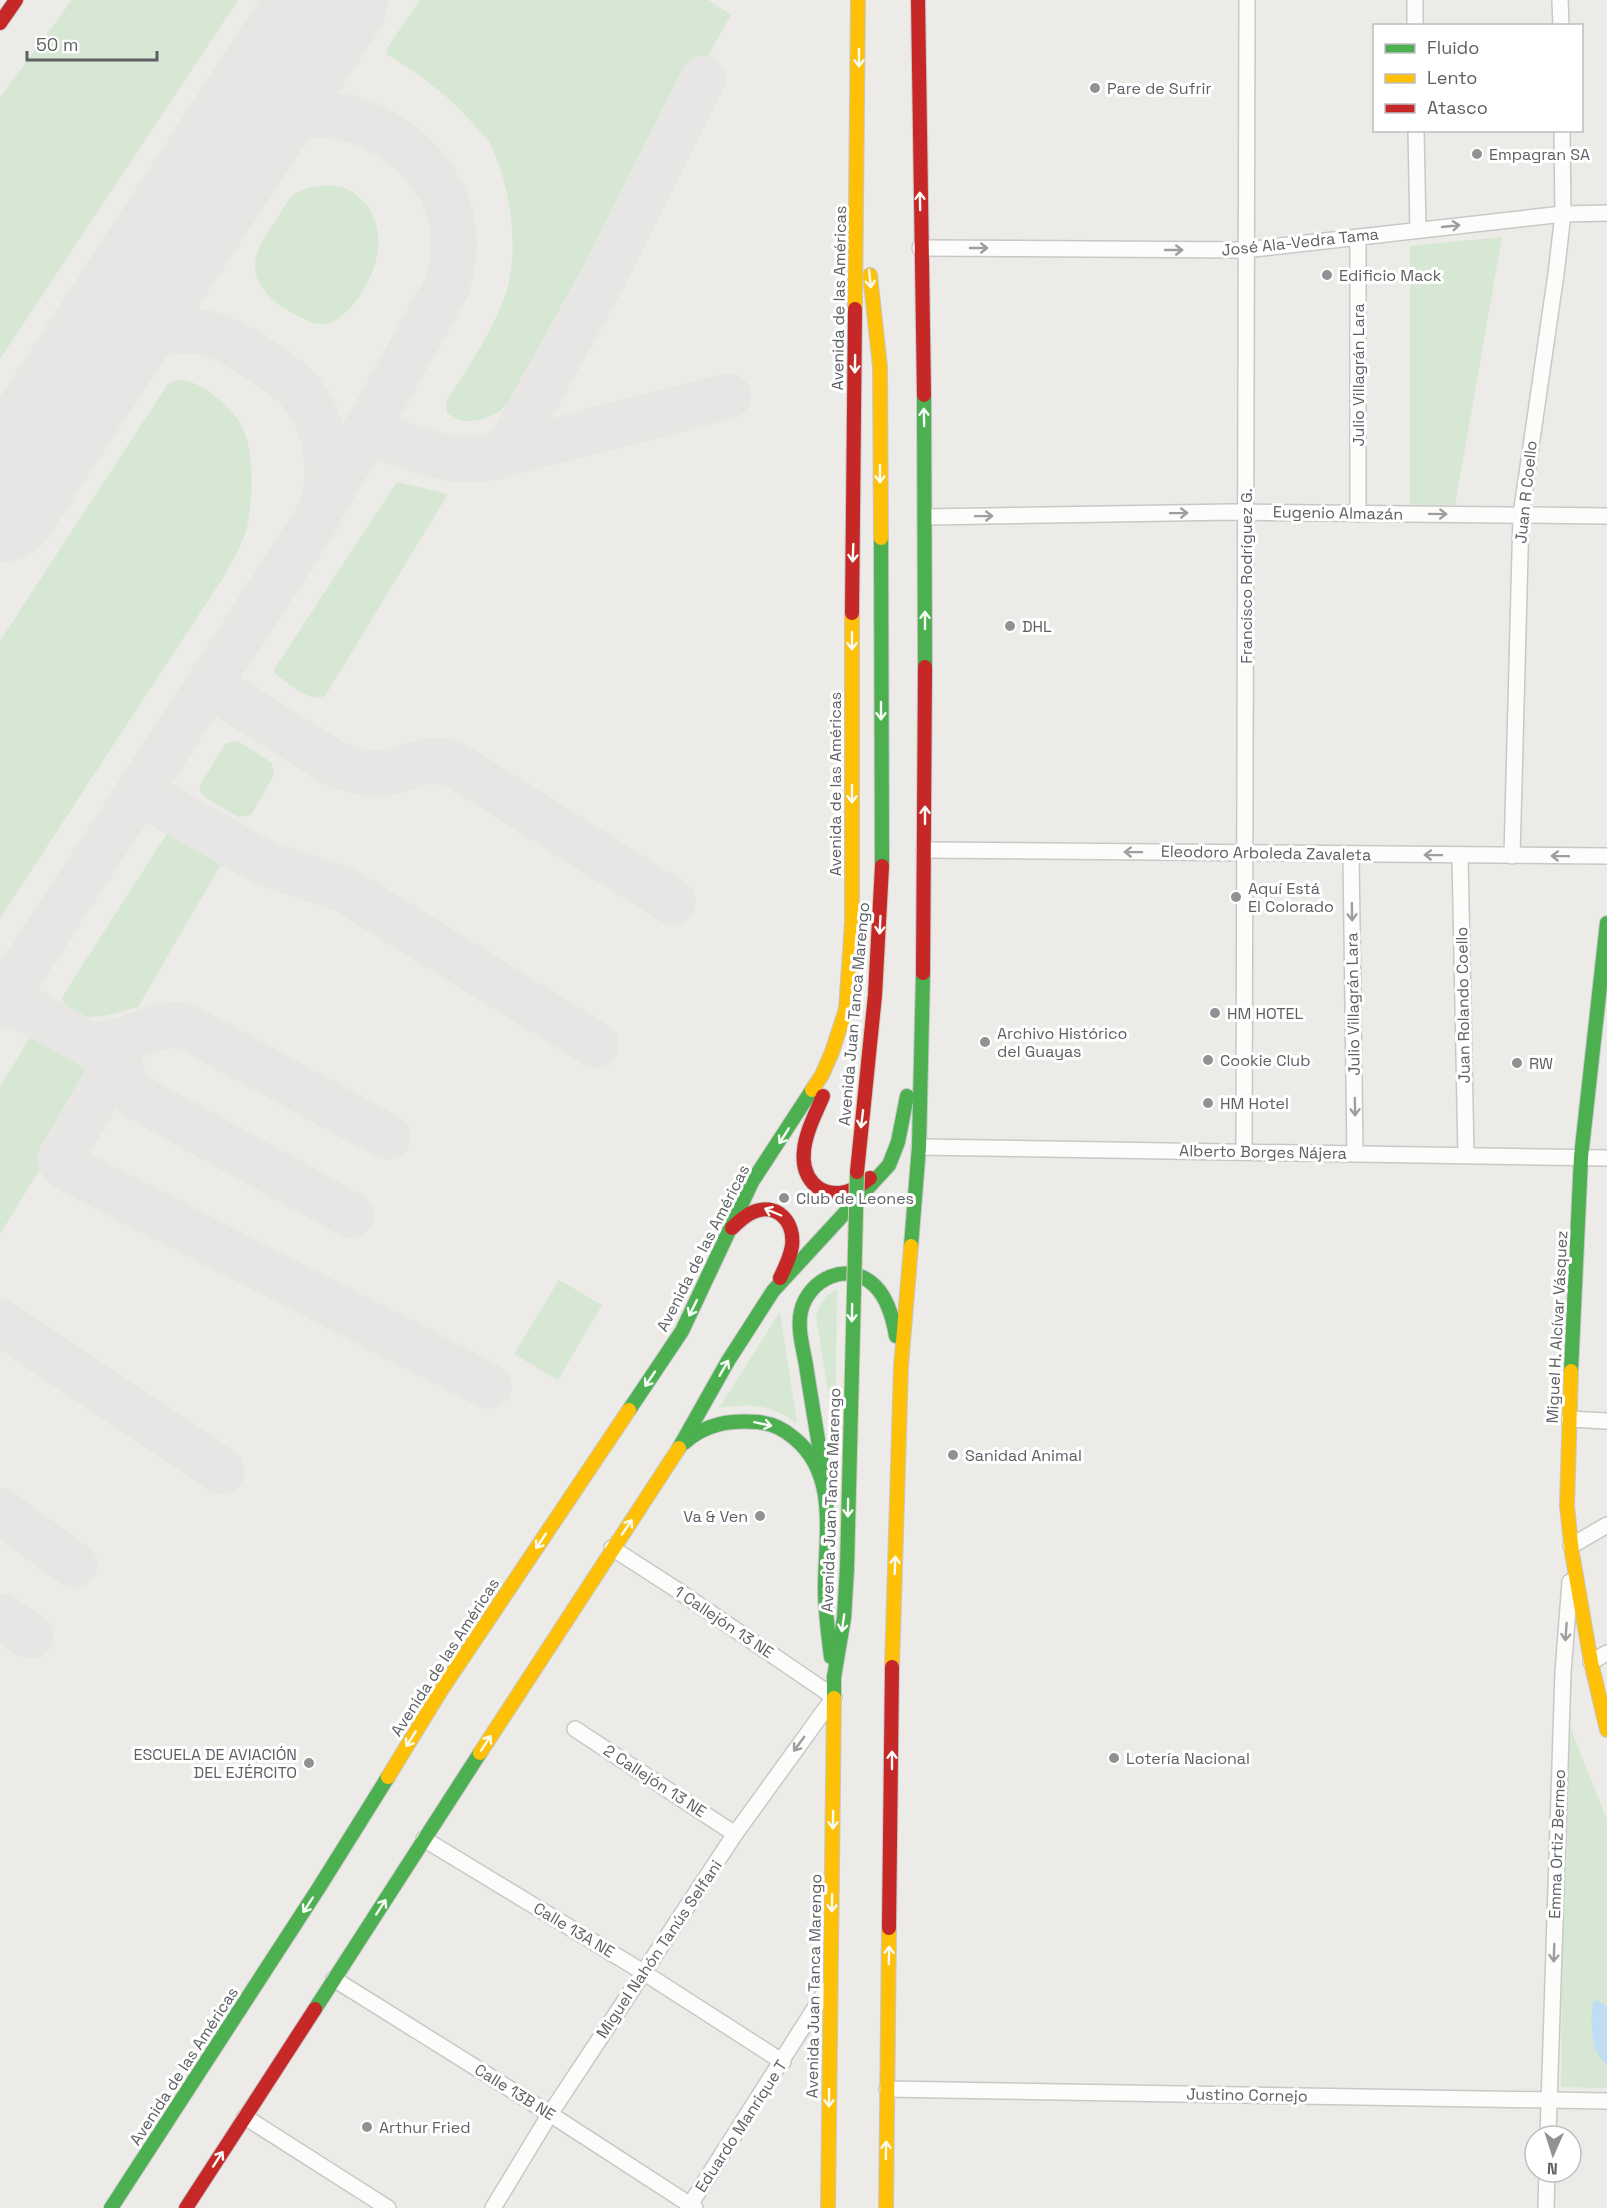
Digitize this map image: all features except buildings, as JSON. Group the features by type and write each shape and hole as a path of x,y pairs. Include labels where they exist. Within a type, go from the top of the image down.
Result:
{"main road":[{"path":"0,23 16,0"},
{"name":"Avenida de las Américas","path":"111,2208 314,1896 440,1692 682,1331 752,1182 822,1075 832,1052 846,1009 852,922 852,583 858,0"},
{"path":"886,2208 892,1659 900,1366 919,1147 923,994 926,517 920,248 918,0"},
{"name":"Avenida de las Américas","path":"857,158 880,367 882,866"},
{"path":"852,735 881,648"},
{"name":"Avenida Juan Tanca Marengo","path":"828,2208 834,1677 844,1618 847,1568 857,1178 875,994 882,866"},
{"name":"Miguel H. Alcívar Vásquez","path":"1607,923 1601,1040 1581,1157 1567,1506 1591,1662 1607,1730"},
{"path":"773,1291 889,1165 898,1142 923,994"},
{"path":"846,1009 839,1051 806,1138 804,1151 806,1173 812,1184 819,1190 826,1193 847,1192 870,1179 898,1142"},
{"path":"675,1455 728,1361 773,1291 790,1254 792,1244 787,1222 780,1214 764,1208 746,1214 731,1229"},
{"path":"834,1677 825,1618 827,1521 825,1493 799,1323 803,1300 809,1290 818,1282 838,1274 863,1277 870,1282 885,1299 894,1318 900,1366"},
{"path":"186,2208 612,1548 686,1441 708,1427 738,1421 771,1425 799,1440 811,1451 819,1465 825,1493"}],"street":[{"name":"Francísco Rodríguez G.","path":"1244,1152 1247,0"},
{"path":"1414,0 1415,24"},
{"path":"1560,0 1561,24"},
{"path":"1416,132 1418,230"},
{"name":"Juan R Coello","path":"1512,856 1521,515 1563,214 1562,132"},
{"name":"José Ala-Vedra Tama","path":"920,248 1245,250 1563,214 1607,213"},
{"name":"Julio Villagrán Lara","path":"1358,237 1358,514"},
{"name":"Eugenio Almazán","path":"926,517 1246,513 1607,516"},
{"name":"Eleodoro Arboleda Zavaleta","path":"924,850 1607,856"},
{"name":"Julio Villagrán Lara","path":"1351,854 1355,1154"},
{"name":"Juan Rolando Coello","path":"1460,855 1466,1155"},
{"name":"Alberto Borges Nájera","path":"919,1147 1607,1158"},
{"path":"1569,1419 1607,1421"},
{"path":"1572,1550 1607,1525"},
{"name":"1 Callejón 13 NE","path":"612,1548 684,1594 834,1697"},
{"name":"Emma Ortiz Bermeo","path":"1548,2124 1563,1672 1572,1550"},
{"path":"1591,1662 1607,1653"},
{"name":"Miguel Nahón Tanús Selfani","path":"493,2208 550,2114 735,1834 834,1697"},
{"name":"2 Callejón 13 NE","path":"574,1729 735,1834"},
{"name":"Calle 13A NE","path":"424,1839 643,1972 783,2062"},
{"name":"Calle 13B NE","path":"334,1979 550,2114 691,2207"},
{"name":"Eduardo Manrique T","path":"691,2207 831,1983"},
{"name":"Justino Cornejo","path":"887,2089 1548,2102 1607,2101"},
{"path":"245,2116 388,2208"},
{"path":"1546,2208 1547,2184"}],"green space":[{"path":"72,0 238,0 0,359 0,97"},
{"path":"420,0 708,0 731,15 514,397 493,415 473,421 461,420 447,413 446,402 485,339 504,299 512,262 511,220 503,179 490,143 445,96 387,54 387,48"},
{"path":"323,185 345,188 364,202 377,227 378,241 373,269 361,295 343,315 322,324 296,315 271,298 258,280 255,262 261,243 291,197 304,189"},
{"path":"1502,237 1455,505 1410,505 1410,246"},
{"path":"178,380 195,384 209,392 232,412 242,427 249,450 252,476 251,503 246,533 226,573 0,918 0,641 168,384"},
{"path":"397,482 448,494 325,696 312,697 292,687 275,674 275,668"},
{"path":"238,741 272,763 274,775 251,815 238,817 202,795 199,787 226,743"},
{"path":"170,829 224,859 138,1007 95,1017 75,1013 62,997"},
{"path":"39,1023 105,1063 0,1234 0,1087"},
{"path":"559,1280 602,1305 558,1380 514,1354"},
{"path":"837,1289 835,1435 816,1317 823,1300"},
{"path":"780,1312 797,1423 778,1412 760,1406 719,1408"},
{"path":"1564,1712 1607,1820 1607,2088 1561,2087"}],"water":[{"path":"1597,2000 1607,2007 1607,2064 1597,2052 1592,2036 1592,2009 1593,2002"}],"taxiway":[{"path":"365,431 419,450 458,459 477,459 495,455 510,446 604,276 703,79"},
{"path":"222,163 256,135 285,120 322,115 349,119 374,127 397,141 417,158 434,179 446,202 453,227 454,242 447,286 327,500"},
{"path":"0,1005 312,527 325,496 327,480 328,464 322,432 316,417 299,390 263,362 219,337 204,332 189,331 156,335 141,340 125,346 99,363 75,390"},
{"path":"490,458 728,396"},
{"path":"209,685 335,764 347,769 366,773 385,773 428,761 446,762 457,766 673,902"},
{"path":"141,793 270,865 345,890 596,1045"},
{"path":"5,997 112,1057 120,1066 125,1083 137,1097 351,1215"},
{"path":"88,1043 114,1042 174,1025 187,1027 388,1137"},
{"path":"106,1053 111,1070 60,1159 65,1167 489,1386"},
{"path":"0,1322 222,1471"},
{"path":"0,1511 74,1565"},
{"path":"0,1616 30,1636"}],"runway":[{"path":"0,504 329,0"}],"traffic: fast":[{"path":"924,395 925,667"},
{"path":"881,538 882,866"},
{"path":"1571,1371 1581,1157 1607,923"},
{"path":"911,1246 919,1147 923,973"},
{"path":"629,1410 682,1331 752,1182 812,1090"},
{"path":"679,1448 728,1361 773,1291 889,1165 898,1142 907,1096"},
{"path":"847,1568 857,1172"},
{"path":"822,1465 800,1331 801,1311 805,1299 821,1282 831,1276 854,1274 865,1278 875,1286 887,1303 896,1336"},
{"path":"684,1443 709,1427 727,1423 757,1422 772,1425 786,1432 808,1453 818,1469 824,1488 827,1528 825,1597 831,1657"},
{"path":"834,1698 834,1677 844,1618 847,1568"},
{"path":"315,2009 480,1753"},
{"path":"111,2208 388,1777"}],"traffic: slow":[{"path":"855,309 858,0"},
{"path":"870,275 880,367 881,538"},
{"path":"812,1090 822,1075 832,1052 846,1009 852,922 852,613"},
{"path":"892,1667 901,1366 911,1246"},
{"path":"1571,1371 1567,1506 1572,1553 1591,1662 1607,1730"},
{"path":"388,1777 440,1692 629,1410"},
{"path":"480,1753 679,1448"},
{"path":"828,2208 834,1698"},
{"path":"886,2208 889,1928"}],"traffic: jam":[{"path":"0,23 16,0"},
{"path":"918,0 924,395"},
{"path":"852,613 855,309"},
{"path":"923,973 925,667"},
{"path":"857,1172 875,995 882,866"},
{"path":"823,1096 805,1143 804,1160 808,1176 819,1188 835,1193 852,1190 870,1178"},
{"path":"732,1228 746,1216 760,1210 776,1212 787,1221 792,1246 780,1278"},
{"path":"889,1928 892,1667"},
{"path":"186,2208 315,2009"}],"place":[{"name":"Pare de Sufrir","path":"1095,88"},
{"name":"Empagran SA","path":"1477,154"},
{"name":"Edificio Mack","path":"1327,275"},
{"name":"DHL","path":"1010,626"},
{"name":"Aquí Está El Colorado","path":"1236,897"},
{"name":"HM HOTEL","path":"1215,1013"},
{"name":"Archivo Histórico del Guayas","path":"985,1042"},
{"name":"Cookie Club","path":"1208,1060"},
{"name":"RW","path":"1517,1063"},
{"name":"HM Hotel","path":"1208,1103"},
{"name":"Club de Leones","path":"784,1198"},
{"name":"Sanidad Animal","path":"953,1455"},
{"name":"Va & Ven","path":"760,1516"},
{"name":"Lotería Nacional","path":"1114,1758"},
{"name":"ESCUELA DE AVIACIÓN DEL EJÉRCITO","path":"309,1763"},
{"name":"Arthur Fried","path":"367,2127"}]}
